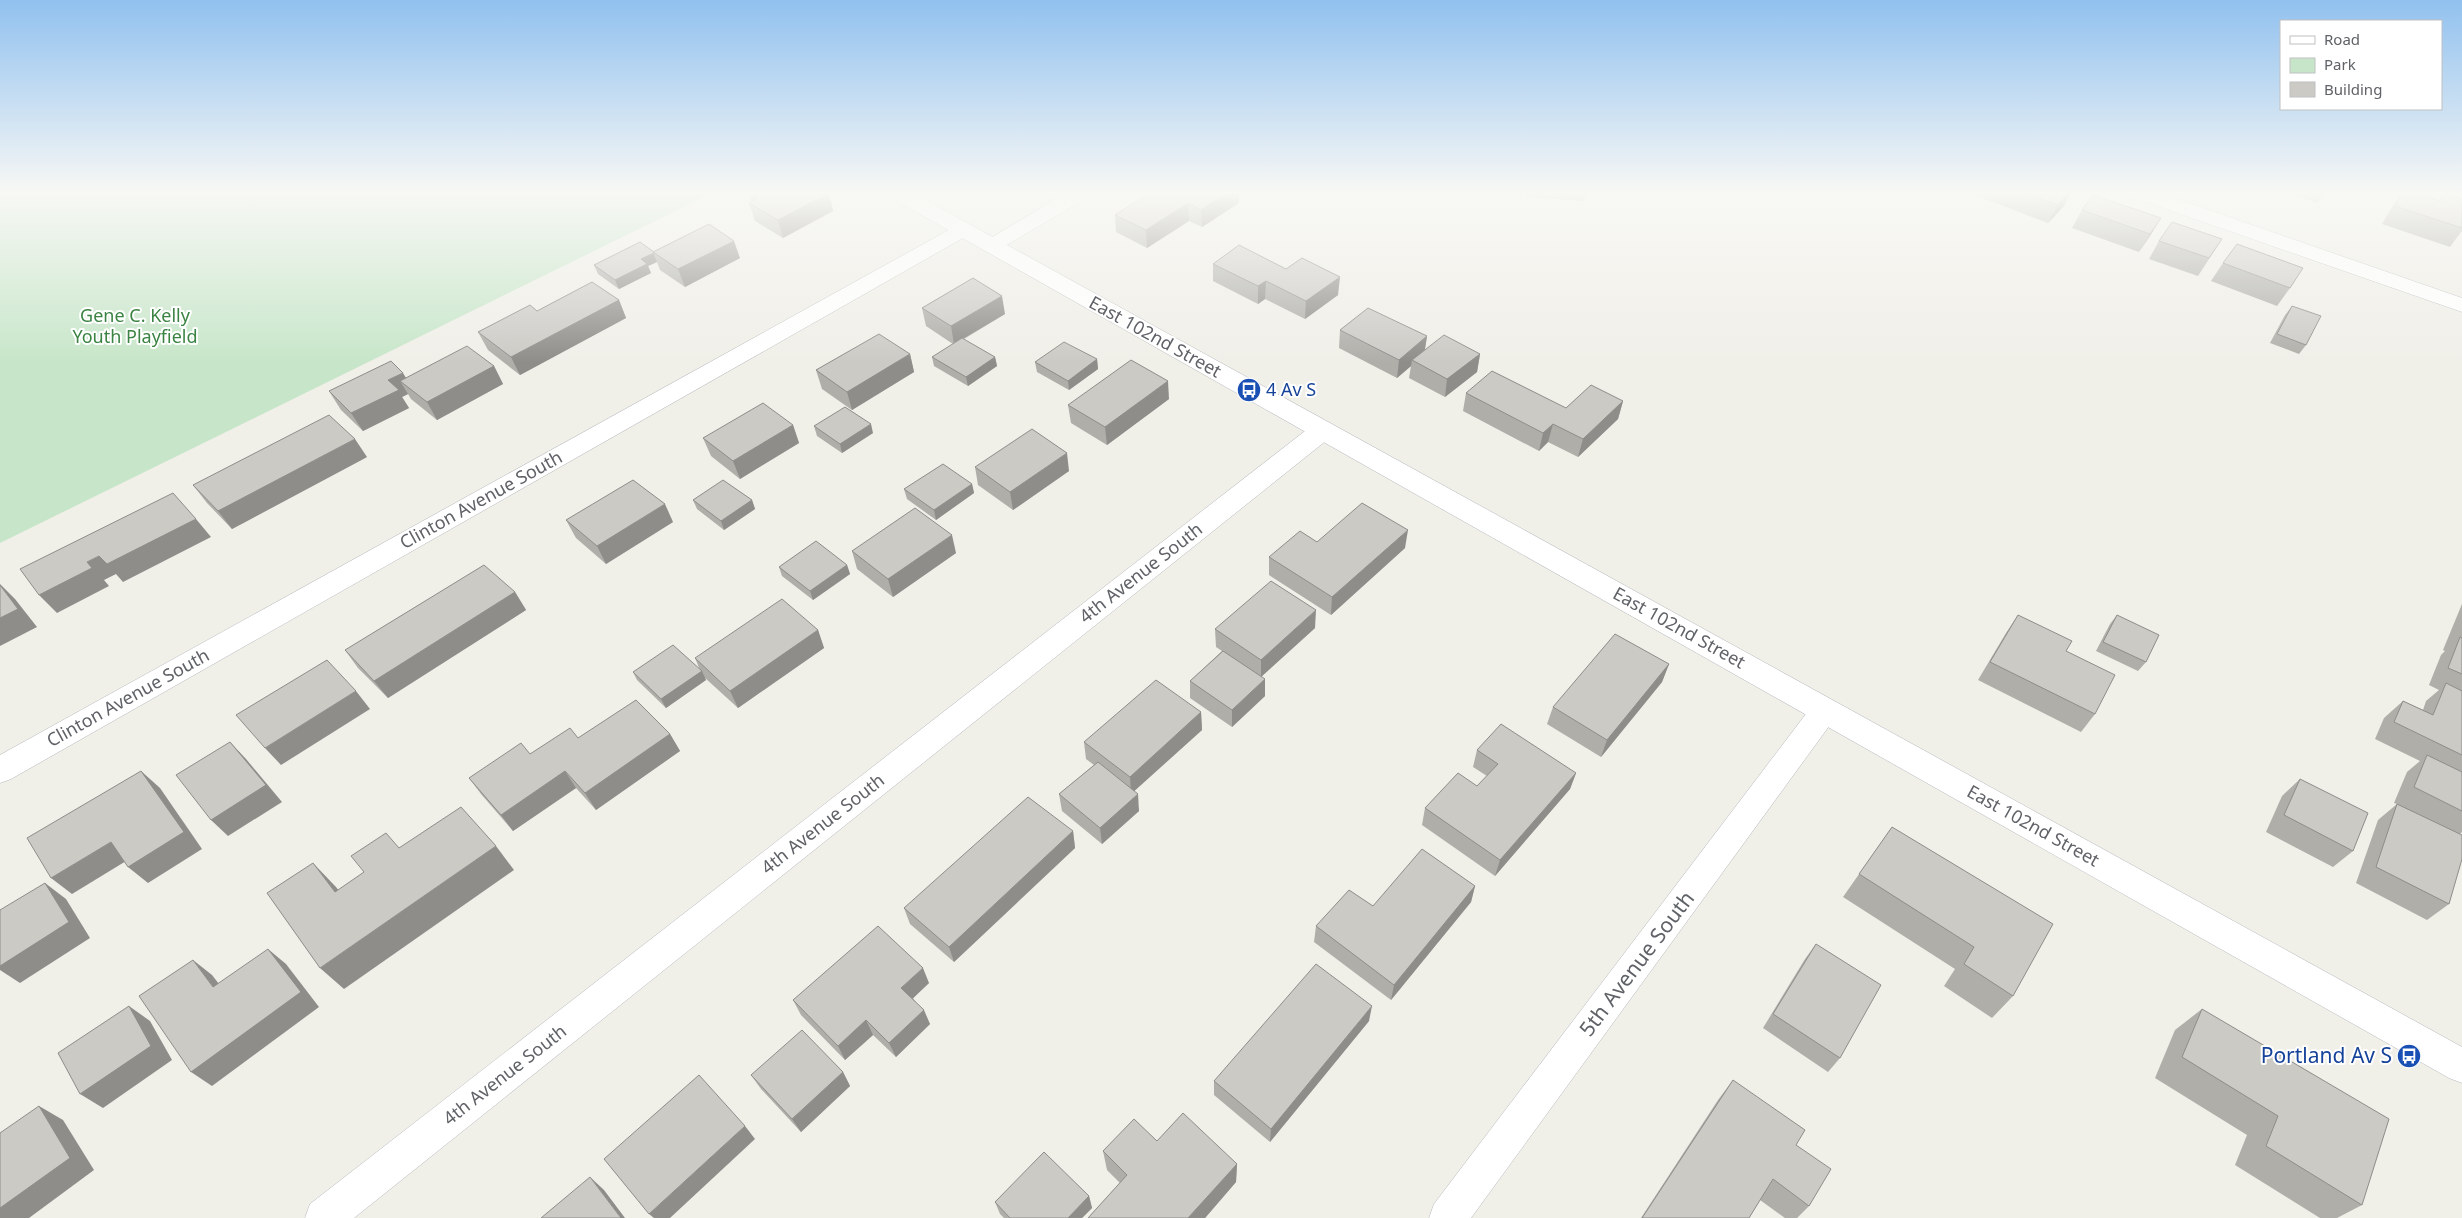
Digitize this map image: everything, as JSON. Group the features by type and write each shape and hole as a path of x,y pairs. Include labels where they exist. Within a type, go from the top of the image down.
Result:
{"street":[{"name":"Clinton Avenue South","path":"0,770 929,249"},
{"name":"East 102nd Street","path":"996,249 2462,1066"},
{"path":"2300,249 2462,305"},
{"name":"4th Avenue South","path":"324,1218 1323,430"},
{"name":"5th Avenue South","path":"1448,1218 1825,710"}],"green space":[{"name":"Gene C. Kelly Youth Playfield","path":"0,249 598,249 0,543"}],"building":[{"path":"626,249 650,249 654,252 641,259 647,264 615,280 594,265"},
{"path":"659,249 718,249 678,269 653,252"},
{"path":"1234,249 1247,249 1286,269 1302,258 1340,277 1306,301 1266,281 1258,286 1213,264"},
{"path":"2182,249 2215,249 2209,258"},
{"path":"2233,249 2250,249 2303,268 2290,288 2223,263"},
{"path":"973,278 1002,296 951,326 922,308"},
{"path":"592,282 619,300 511,357 478,332 530,305 537,311"},
{"path":"2292,306 2321,316 2306,345 2277,334"},
{"path":"1368,308 1427,336 1399,360 1340,330"},
{"path":"879,334 910,354 847,392 816,370"},
{"path":"1444,335 1480,354 1447,379 1412,360"},
{"path":"962,338 995,357 966,377 932,357"},
{"path":"1064,342 1097,359 1068,381 1035,362"},
{"path":"467,346 494,366 427,402 400,381"},
{"path":"1131,360 1168,381 1105,427 1068,405"},
{"path":"391,361 403,373 388,380 399,390 351,413 329,391"},
{"path":"1492,371 1566,408 1591,385 1623,401 1583,439 1553,424 1543,433 1466,393"},
{"path":"763,403 793,425 733,461 703,438"},
{"path":"845,407 871,424 840,444 814,426"},
{"path":"329,415 355,439 218,511 193,485"},
{"path":"1032,429 1067,453 1010,492 975,467"},
{"path":"943,464 972,484 934,510 904,489"},
{"path":"633,480 665,504 597,546 566,520"},
{"path":"723,480 752,500 721,521 693,500"},
{"path":"173,493 196,519 107,564 99,556 87,562 92,568 39,595 20,569"},
{"path":"1362,503 1408,530 1332,597 1269,557 1300,531 1317,542"},
{"path":"915,508 952,535 888,579 852,551"},
{"path":"816,541 847,565 810,591 779,567"},
{"path":"484,565 515,592 374,681 345,650"},
{"path":"1271,581 1316,610 1261,660 1215,629"},
{"path":"0,585 18,609 0,618"},
{"path":"782,599 818,630 730,691 695,658"},
{"path":"2018,615 2072,641 2066,651 2115,675 2095,714 1990,662"},
{"path":"2117,615 2159,635 2146,662 2103,642"},
{"path":"1615,634 1669,664 1607,740 1553,707"},
{"path":"2460,637 2462,638 2462,674 2448,668"},
{"path":"673,645 702,671 661,699 633,672"},
{"path":"1223,651 1265,679 1232,710 1190,681"},
{"path":"327,660 356,691 265,748 236,715"},
{"path":"1156,680 1201,712 1130,777 1084,742"},
{"path":"2446,683 2462,691 2462,755 2394,722 2403,701 2433,715"},
{"path":"636,700 670,734 585,793 565,771 501,815 469,778 521,743 530,754 570,728 578,738"},
{"path":"1501,724 1576,773 1500,860 1425,808 1458,773 1477,786 1498,764 1477,750"},
{"path":"230,742 266,785 211,820 176,775"},
{"path":"2427,755 2462,772 2462,811 2414,787"},
{"path":"1098,762 1138,794 1100,828 1059,794"},
{"path":"141,771 184,832 128,867 111,842 51,878 27,838"},
{"path":"2300,779 2368,813 2353,851 2284,815"},
{"path":"1028,797 1073,831 949,947 904,908"},
{"path":"2397,804 2462,835 2462,859 2449,904 2376,867"},
{"path":"461,807 496,846 320,968 267,893 313,863 335,892 364,872 351,856 386,833 399,848"},
{"path":"1892,827 2053,924 2013,996 1964,964 1974,947 1859,874"},
{"path":"1422,849 1475,886 1394,985 1316,926 1349,890 1373,906"},
{"path":"45,883 69,922 0,966 0,910"},
{"path":"878,926 923,968 901,988 924,1010 889,1043 866,1020 838,1046 793,1000"},
{"path":"1816,944 1881,985 1840,1058 1773,1014"},
{"path":"268,949 301,992 191,1072 139,996 193,960 213,987"},
{"path":"1316,964 1372,1006 1271,1129 1214,1081"},
{"path":"129,1006 151,1046 80,1094 58,1053"},
{"path":"2202,1009 2389,1119 2362,1205 2266,1146 2278,1116 2182,1057"},
{"path":"802,1030 843,1072 792,1119 751,1075"},
{"path":"699,1075 745,1126 649,1214 604,1159"},
{"path":"1733,1080 1805,1130 1796,1145 1831,1169 1809,1206 1773,1179 1749,1218 1642,1218"},
{"path":"39,1106 70,1158 0,1208 0,1133"},
{"path":"1183,1113 1237,1164 1188,1218 1088,1218 1127,1175 1103,1151 1134,1119 1157,1141"},
{"path":"1044,1152 1089,1196 1068,1218 1010,1218 995,1202"},
{"path":"590,1177 621,1218 541,1218"}],"place":[{"name":"4 Av S","path":"1249,390"},
{"name":"Portland Av S","path":"2409,1056"}]}
